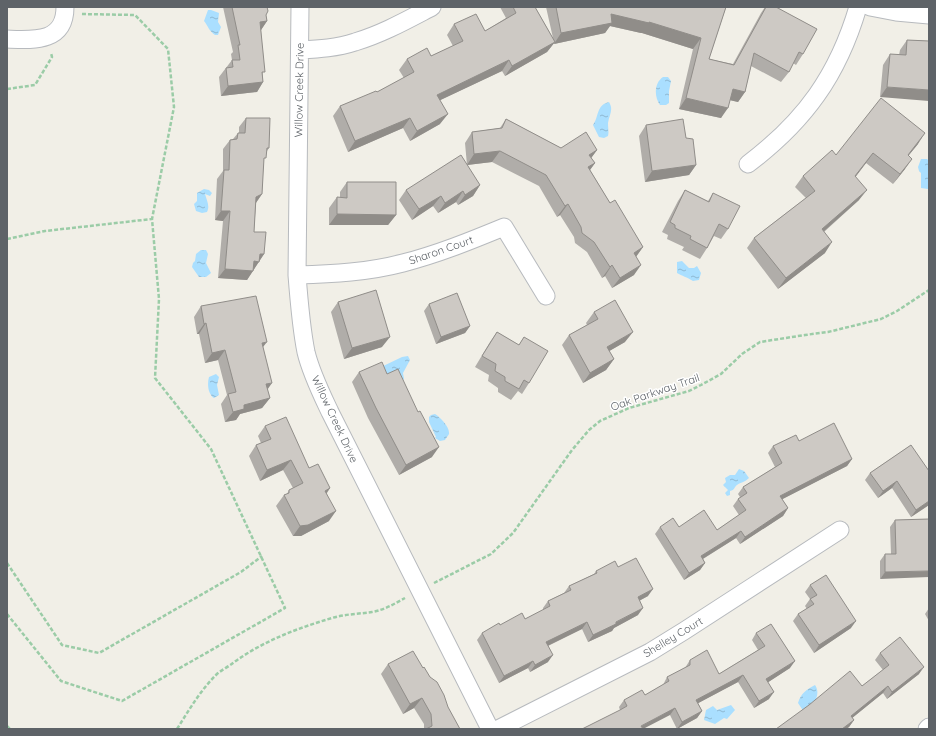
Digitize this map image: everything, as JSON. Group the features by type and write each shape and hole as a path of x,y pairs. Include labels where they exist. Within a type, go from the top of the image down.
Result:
{"street":[{"name":"Willow Creek Drive","path":"300,7 297,275 299,306 307,352 316,382 330,412 490,729"},
{"path":"300,50 327,48 354,43 380,34 432,7"},
{"path":"748,164 768,149 789,130 808,108 825,84 842,53 858,7"},
{"path":"870,7 929,16"},
{"path":"7,39 31,40 44,38 55,32 62,22 65,10"},
{"name":"Sharon Court","path":"297,275 343,273 403,263 446,251 504,227 546,296"},
{"name":"Shelley Court","path":"498,729 650,652 840,530"}],"path":[{"path":"7,614 61,681 122,701 285,608 211,449 155,378 160,299 152,219 174,107 168,49 135,15 65,10"},
{"path":"7,89 35,85 52,57 44,38"},
{"path":"7,239 45,231 152,219"},
{"name":"Oak Parkway Trail","path":"434,583 490,554 506,541 572,450 589,430 600,421 628,408 689,391 721,374 742,354 760,342 828,332 881,319 897,311 929,290"},
{"path":"7,563 62,645 99,653 241,572 262,556"},
{"path":"177,729 194,701 205,687 218,674 246,653 296,630 334,617 385,609 403,600"},
{"path":"7,726 10,729"}],"water":[{"path":"208,10 219,13 218,22 221,27 218,35 211,32 204,21"},
{"path":"663,77 668,77 671,81 669,103 666,105 660,105 656,90 658,83"},
{"path":"609,102 611,110 608,123 608,136 604,138 599,137 593,125 600,108"},
{"path":"921,159 927,159 929,161 928,189 921,188 921,173 918,167"},
{"path":"204,189 209,190 212,193 210,196 205,194 208,208 207,212 202,213 196,211 194,204 197,201 197,193"},
{"path":"201,250 206,250 208,254 206,263 211,273 206,277 199,277 192,267 196,254"},
{"path":"682,261 689,268 694,268 697,266 701,273 699,280 693,281 677,273 677,262"},
{"path":"408,356 410,360 403,373 404,379 400,382 379,368 402,357"},
{"path":"216,374 219,377 217,385 219,395 214,398 208,389 208,383 209,377"},
{"path":"435,414 448,428 449,434 445,440 440,441 435,438 436,437 429,422 429,417"},
{"path":"739,469 744,471 749,478 737,485 730,491 730,495 727,496 725,493 728,490 723,485 726,482 725,478 730,475 735,475"},
{"path":"815,685 817,689 817,697 806,715 798,703 804,692"},
{"path":"731,705 735,710 727,719 724,718 715,724 704,720 706,710 713,706 717,710"}],"building":[{"path":"232,7 267,7 267,21 260,22 265,72 262,72 263,82 228,86 226,68 233,67 232,60 240,60 238,45 240,45"},
{"path":"513,7 535,7 555,42 512,66 509,60 437,95 448,114 417,131 410,118 355,141 340,106 376,91 377,92 414,72 407,59 427,48 431,56 463,41 454,24 476,14 485,31 516,13"},
{"path":"556,7 726,7 709,59 734,65 766,7 776,7 817,29 803,54 799,52 789,72 754,53 745,92 733,89 728,108 686,98 701,38 649,22 611,14 612,23 561,33"},
{"path":"907,40 929,41 929,90 887,87 890,54 906,55"},
{"path":"881,98 925,133 908,155 912,159 900,174 873,153 855,176 867,190 822,229 832,242 786,278 754,238 815,191 803,176 832,150 836,155"},
{"path":"246,118 270,118 269,148 267,148 266,158 264,158 262,194 256,197 254,232 266,232 264,254 260,254 259,262 254,261 253,271 225,269 230,211 221,211 224,170 229,170 230,140 237,139 238,133 245,133"},
{"path":"506,119 561,148 586,132 597,150 589,155 595,163 588,167 610,203 615,200 643,247 634,253 641,265 620,278 612,265 610,267 594,242 582,233 581,227 568,204 565,206 546,175 500,151 474,154 472,132 502,128"},
{"path":"683,119 686,138 693,139 696,165 652,171 646,125"},
{"path":"461,155 480,185 465,195 463,191 445,203 441,196 419,209 406,190"},
{"path":"347,182 396,182 396,215 337,214 337,197 347,198"},
{"path":"685,190 709,202 713,193 740,206 728,229 719,224 707,248 690,239 691,236 675,228 675,225 670,222"},
{"path":"376,290 390,337 352,348 338,302"},
{"path":"457,293 470,326 441,337 429,304"},
{"path":"256,296 267,342 262,343 272,383 266,384 270,398 244,405 244,409 233,412 228,394 236,392 225,350 212,353 201,306"},
{"path":"615,300 633,332 607,347 614,359 590,373 569,335 598,319 594,312"},
{"path":"497,332 519,345 524,337 548,351 529,383 524,380 519,389 505,381 505,377 495,371 496,364 482,356"},
{"path":"382,362 387,374 398,369 418,412 420,411 439,447 406,465 359,372"},
{"path":"286,417 309,468 318,464 330,488 325,491 336,511 308,525 300,526 284,495 289,493 289,490 303,483 291,460 267,470 256,445 271,439 265,426"},
{"path":"834,423 852,459 780,496 788,508 745,537 741,531 701,556 705,563 689,573 660,527 673,518 679,527 704,510 717,530 746,510 738,499 747,493 743,487 782,463 773,446 796,435 799,441"},
{"path":"911,445 929,471 929,501 916,510 897,481 883,491 870,473"},
{"path":"929,519 929,571 885,572 885,554 896,554 895,520"},
{"path":"636,558 653,589 638,597 643,608 616,622 616,624 593,635 587,622 546,642 553,655 535,665 533,661 504,676 482,633 499,623 500,625 522,613 525,619 550,606 548,601 571,590 569,586 597,573 596,571 615,561 618,567"},
{"path":"826,575 856,621 819,645 798,614 814,604 810,599 817,595 810,585"},
{"path":"771,624 795,661 766,679 774,692 759,701 743,675 696,700 702,711 682,722 675,708 641,726 643,729 582,729 627,706 624,700 642,690 645,695 669,681 667,677 690,665 690,660 707,650 719,674 765,646 756,633"},
{"path":"900,637 924,667 892,692 888,686 851,716 854,720 842,729 776,729 809,705 850,671 862,686 889,665 880,653"},
{"path":"413,651 423,668 424,667 430,677 437,682 460,729 426,729 432,726 431,714 422,698 410,704 388,664"}]}
